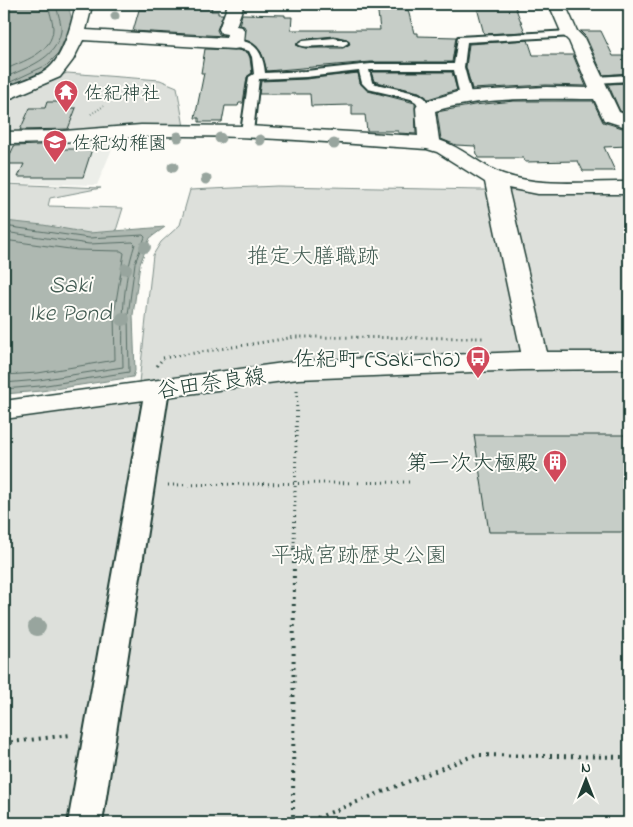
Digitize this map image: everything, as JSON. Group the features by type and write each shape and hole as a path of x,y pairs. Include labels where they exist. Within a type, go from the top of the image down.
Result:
{"street":[{"path":"4,95 54,72 64,60 77,35 84,6 79,4"},
{"path":"77,35 234,44 236,31 227,29 236,4"},
{"path":"558,4 570,34 576,38 611,116 629,122"},
{"path":"429,142 425,108 457,98 546,93 598,87"},
{"path":"4,138 64,138 141,131 247,132 429,142 444,148 494,179 538,188 629,188"},
{"path":"494,179 536,361"},
{"name":"谷田奈良線","path":"4,410 123,396 157,389 298,370 536,361 629,361"},
{"path":"85,823 157,389"}],"lane":[{"path":"466,97 459,67 462,39 570,34"},
{"path":"303,44 334,41 363,68 367,83 372,87 415,96 421,100 425,108"},
{"path":"234,44 248,46 256,51 260,76"},
{"path":"247,132 254,77 306,74 344,51"},
{"path":"363,68 459,67"},
{"path":"598,87 629,78"}],"path":[{"path":"293,823 294,483 298,384"},
{"path":"187,485 410,482"},
{"path":"4,743 100,732"},
{"path":"304,823 475,755 629,757"}],"shaded area":[{"name":"佐紀幼稚園","path":"117,137 97,185 4,183 4,143 45,143"}],"green space":[{"path":"67,73 160,80 177,87 184,127 4,135 4,97"},
{"path":"4,184 101,188 50,198 48,206 123,208 110,250 4,231"},
{"name":"平城宮跡歴史公園","path":"277,186 584,192 629,191 629,823 4,823 4,418 137,401 153,255 161,242 180,225 190,190"}],"water":[{"path":"4,4 64,4 69,7 73,33 69,45 55,63 36,76 4,90"},
{"name":"Saki Ike Pond","path":"4,221 89,233 165,227 150,238 140,264 133,315 135,371 133,377 41,391 4,394"}],"building":[{"path":"377,4 403,4 404,10 408,10 414,33 418,33 418,36 456,37 452,62 371,62 267,71 261,52 252,43 245,40 246,30 244,26 239,25 242,14 285,15 285,17 292,17 291,30 380,30","holes":["334,36 347,39 350,44 343,48 306,48 296,45 303,39"]},
{"path":"476,4 514,4 525,32 484,34"},
{"path":"148,8 212,8 211,11 218,11 218,14 223,14 217,30 219,34 225,36 133,31 139,10 147,10"},
{"path":"580,31 601,31 613,56 629,56 629,73 603,75 586,37"},
{"path":"528,40 533,55 573,55 586,86 546,85 472,89 466,67 469,44"},
{"path":"205,49 238,50 248,53 250,58 252,73 247,77 243,103 239,103 238,106 225,106 222,122 199,122 199,118 195,118 204,73 201,73"},
{"path":"371,72 452,72 457,90 428,99 419,92 374,81"},
{"path":"358,73 360,83 368,91 415,103 416,134 398,133 398,131 367,131 365,115 352,115 352,105 311,106 310,94 259,94 261,81 306,79"},
{"path":"629,83 629,114 620,111 608,84"},
{"path":"514,101 593,101 603,122 629,130 629,146 604,147 615,171 583,171 578,161 525,162 523,158 478,158 475,146 456,145 441,139 437,112 474,105"},
{"path":"47,102 68,102 66,108 76,108 68,129 20,130 30,108 45,108"},
{"path":"63,144 61,149 92,149 83,177 18,177 24,164 6,164 14,146"},
{"name":"第一次大極殿","path":"474,435 629,435 629,532 489,532"}],"place":[{"name":"佐紀神社","path":"66,113"},
{"name":"佐紀幼稚園","path":"55,163"},
{"name":"佐紀町 (Saki-chō)","path":"478,379"},
{"name":"第一次大極殿","path":"555,483"}],"park label":[{"name":"推定大膳職跡","path":"313,255"}]}
